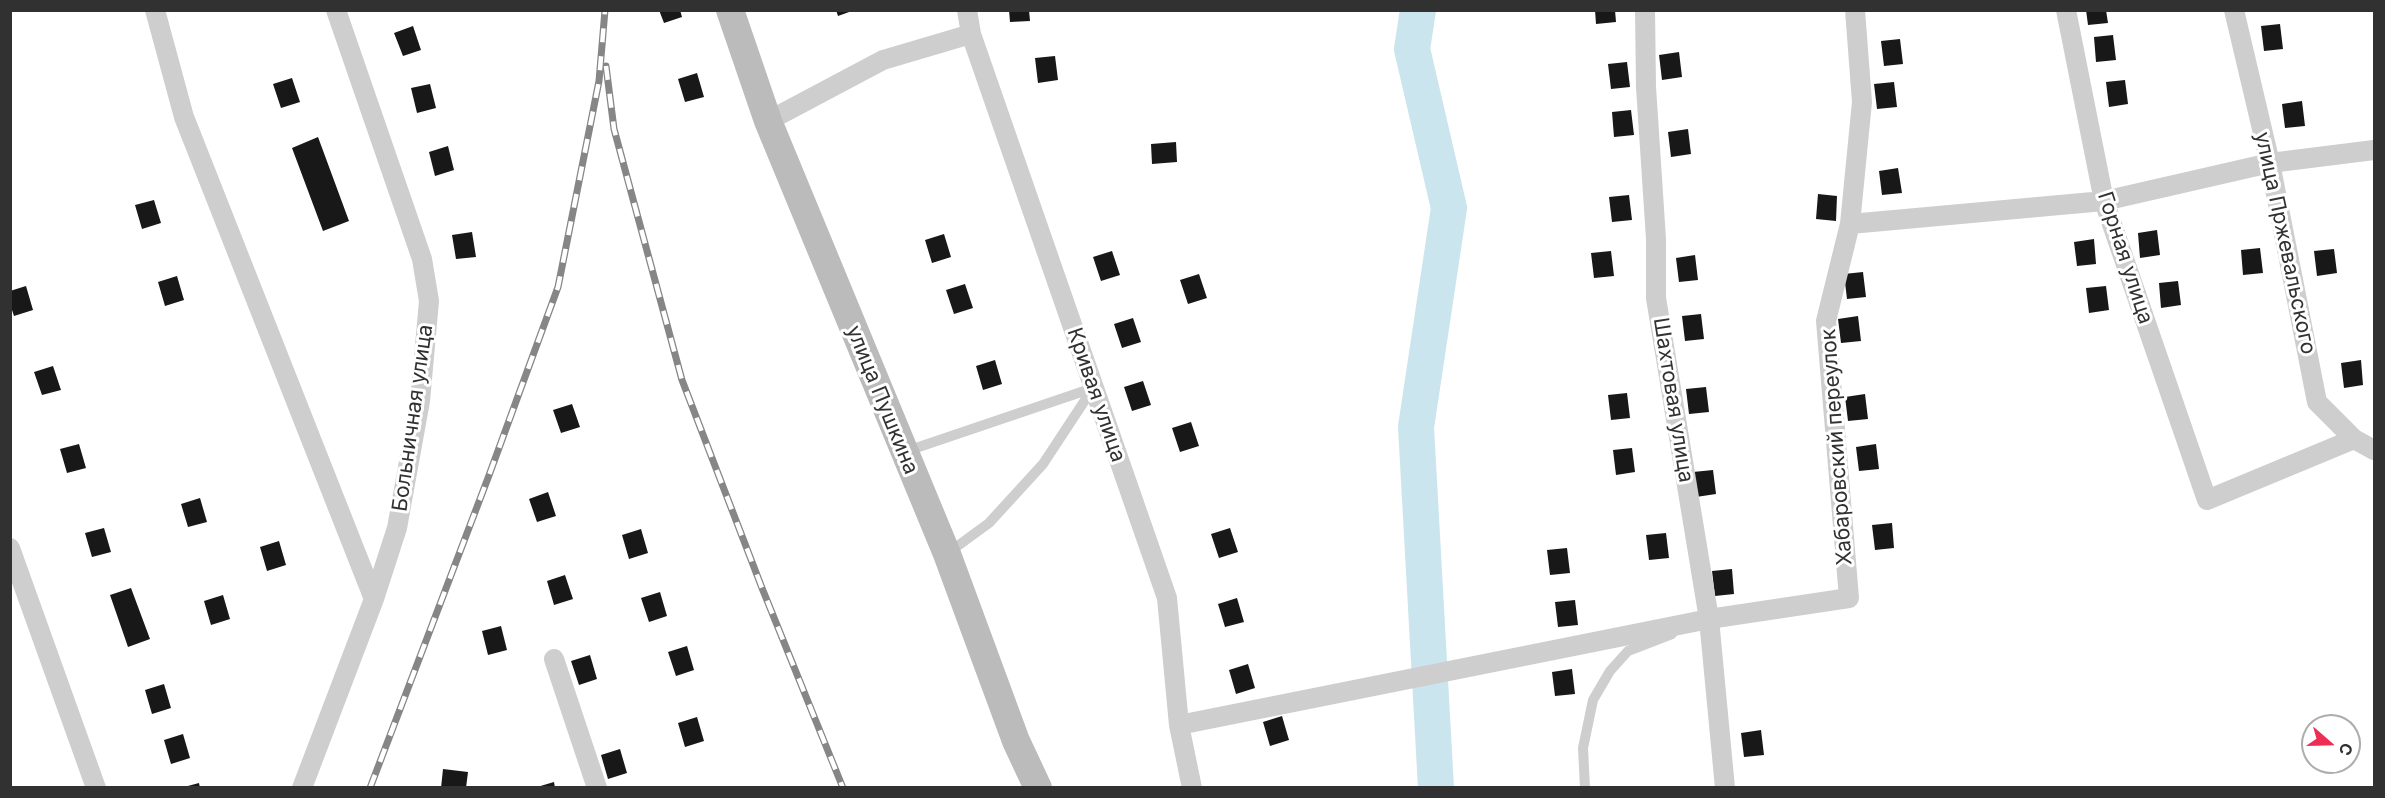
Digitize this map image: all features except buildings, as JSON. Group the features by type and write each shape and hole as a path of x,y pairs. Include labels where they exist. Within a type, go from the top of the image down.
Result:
{"main road":[{"name":"улица Пушкина","path":"730,10 768,121 947,554 1016,741 1038,788"}],"street":[{"path":"155,10 184,117 374,599"},
{"name":"Больничная улица","path":"302,788 374,599 397,528 420,401 429,302 418,249 336,10"},
{"name":"Кривая улица","path":"967,10 971,34 1167,598 1179,725 1192,788"},
{"name":"Шахтовая улица","path":"1645,10 1646,87 1656,239 1656,298 1709,619 1725,788"},
{"name":"Хабаровский переулок","path":"1709,619 1849,598 1826,321 1850,224 1862,102 1855,10"},
{"name":"Горная улица","path":"2066,10 2104,201 2206,500 2354,439"},
{"name":"улица Пржевальского","path":"2234,10 2270,163 2317,402 2354,439 2374,450"},
{"path":"768,121 884,60 971,34"},
{"path":"1850,224 2104,201 2270,163 2374,150"},
{"path":"10,548 96,788"},
{"path":"1179,725 1709,619"},
{"path":"554,659 597,788"}],"lane":[{"path":"904,452 1094,388"},
{"path":"947,554 989,523 1043,464 1094,388"},
{"path":"1585,788 1583,748 1593,700 1610,671 1628,651 1709,619"}],"waterway":[{"path":"1418,10 1412,49 1449,208 1416,427 1436,788"}],"railway":[{"path":"370,788 558,287 599,81 605,10"},
{"path":"606,66 614,129 682,380 762,588 843,788"}]}
